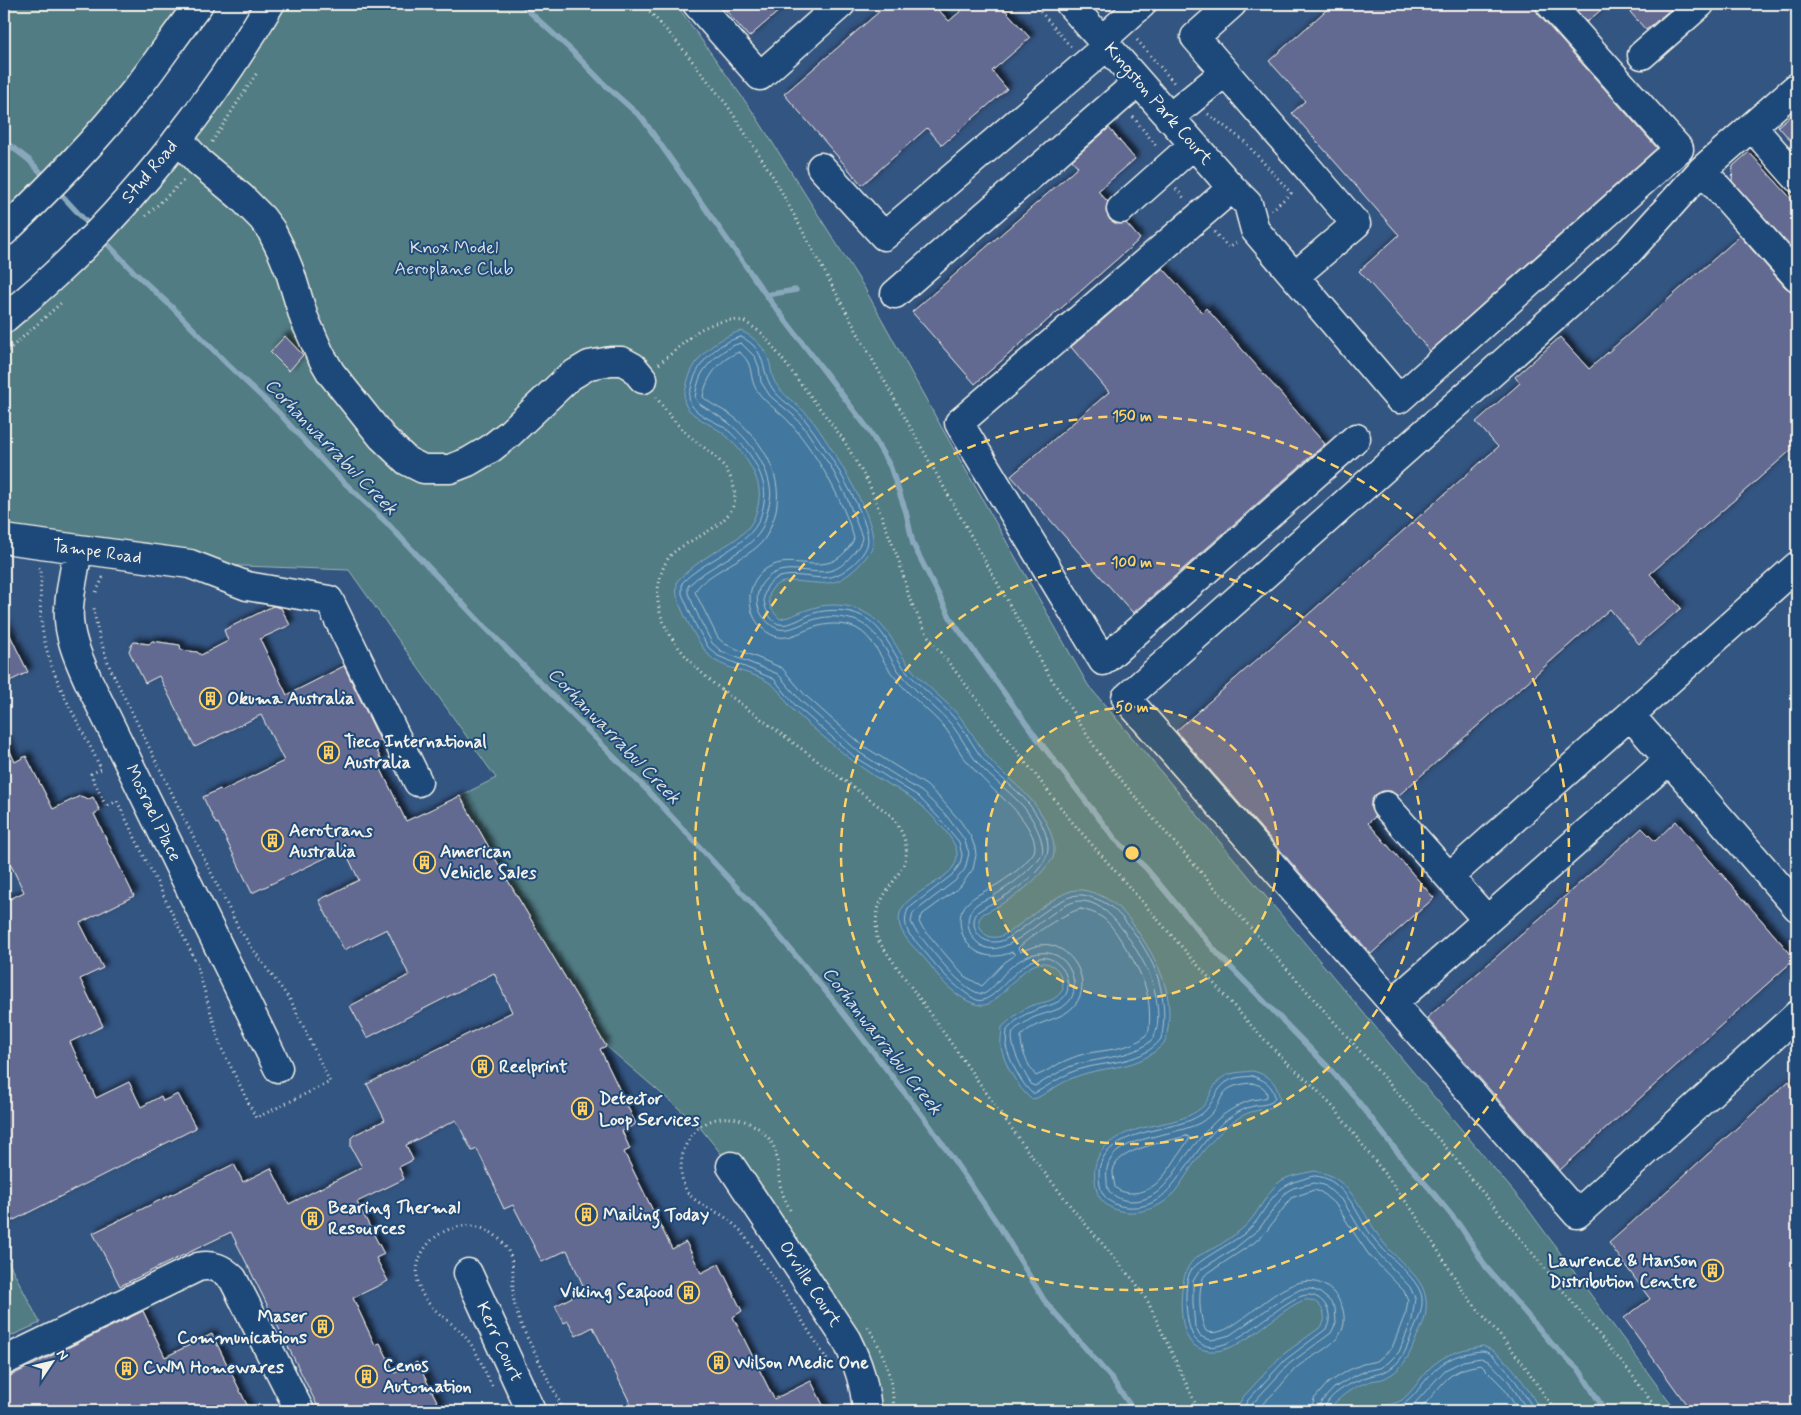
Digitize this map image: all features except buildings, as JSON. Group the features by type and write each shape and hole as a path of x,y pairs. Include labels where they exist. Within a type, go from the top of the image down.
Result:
{"main road":[{"path":"4,232 61,176 138,87 198,4"},
{"name":"Stud Road","path":"4,319 58,289 107,222 178,139 214,90 270,4"},
{"path":"697,4 760,76 841,4"},
{"name":"Kingston Park Court","path":"1071,4 1244,206 1295,276 1399,399 1679,149 1550,4"},
{"path":"821,167 884,236 1086,64 1142,4"},
{"path":"1232,4 1195,37 1356,224 1295,276"},
{"path":"1642,56 1700,4"},
{"path":"1169,118 1224,72"},
{"path":"895,294 1138,82"},
{"path":"1797,87 1702,170 1629,251 1126,698 1577,1214 1797,1015"},
{"path":"1752,127 1797,178"},
{"path":"178,139 199,162 253,207 267,224 290,272 304,318 320,354 331,373 382,437 407,461 424,469 450,469 468,462 490,450 569,377 589,365 622,361 633,367 643,380"},
{"path":"1121,209 1193,145"},
{"path":"1702,170 1797,277"},
{"path":"1244,206 1200,215 959,423 1103,661 1356,438"},
{"name":"Tampe Road","path":"4,539 190,564 247,586 328,600 418,782"},
{"name":"Mosrael Place","path":"78,549 68,609 77,655 278,1068"},
{"path":"1449,877 1797,566"},
{"path":"1630,715 1797,907"},
{"path":"1393,1003 1669,760"},
{"path":"1386,806 1487,920"},
{"name":"Orville Court","path":"731,1166 846,1339 859,1365 866,1390 867,1411"},
{"path":"4,1361 198,1267 208,1265 226,1271 234,1279 300,1411"},
{"name":"Kerr Court","path":"468,1273 532,1411"}],"path":[{"path":"1034,4 1086,64"},
{"path":"1117,100 1156,144 1173,186 1229,248 1244,206"},
{"path":"4,354 58,289"},
{"path":"1199,1411 1148,1302 1135,1282 1076,1214 1027,1150 877,939 875,922 879,905 904,863 906,846 902,830 892,816 714,684 694,666 677,645 664,624 658,604 658,587 663,567 672,553 726,519 733,505 735,490 730,474 717,457 681,428 643,380 673,351 699,330 728,320 744,321 763,334 843,439 869,484 899,561 910,600 928,636 1072,822 1246,1020 1335,1109 1413,1211 1465,1294 1522,1362 1555,1411"},
{"path":"41,569 42,627 56,676 101,769 90,774 106,807 117,801 189,947 196,962 221,1047 256,1118 330,1082 291,1002 238,927 110,668 95,622 96,592 103,578"}],"shaded area":[{"path":"676,4 1797,4 1797,1411 1677,1411 1525,1205 1088,685 864,287 755,115"},
{"path":"4,539 190,564 349,570 496,779 460,796 606,1046 698,1125 731,1166 846,1339 867,1411 4,1411"}],"green space":[{"path":"4,4 199,4 4,232"},
{"name":"Knox Model Aeroplane Club","path":"270,4 676,4 755,115 864,287 1088,685 1525,1205 1676,1411 867,1411 866,1390 731,1166 698,1125 606,1046 460,796 496,778 349,570 190,564 4,539 4,319 51,279"},
{"path":"4,1253 40,1323 4,1339 4,1296 11,1292 4,1279"}],"water":[{"path":"741,331 755,340 763,349 777,385 808,415 829,445 861,503 869,521 873,537 872,548 866,558 857,568 842,579 828,583 789,581 776,585 771,590 769,597 772,609 780,619 819,606 852,607 872,617 884,628 913,671 960,717 990,760 1031,799 1050,830 1054,847 1051,861 1040,875 1025,888 983,914 979,919 982,931 988,936 1001,936 1052,901 1073,890 1093,893 1110,901 1131,921 1156,962 1165,987 1168,1000 1168,1028 1165,1042 1155,1052 1133,1063 1075,1077 1037,1098 1031,1099 1017,1082 1005,1061 1001,1045 1002,1027 1024,1009 1052,1000 1059,994 1063,989 1062,979 1058,970 1053,966 1043,963 1034,965 1025,970 993,1002 985,1005 968,1001 948,987 911,944 900,926 900,914 905,904 948,873 955,865 956,848 947,833 916,801 874,776 811,726 792,709 770,683 757,676 728,667 714,660 703,648 692,630 677,596 677,581 699,562 737,538 748,528 756,513 759,493 755,474 739,449 720,431 689,410 685,404 684,395 693,368 705,352 722,339"},
{"path":"1253,1071 1268,1077 1274,1084 1280,1099 1277,1103 1272,1107 1251,1112 1235,1120 1225,1128 1201,1154 1170,1197 1159,1205 1144,1211 1127,1212 1119,1211 1105,1204 1096,1189 1095,1170 1096,1161 1107,1145 1116,1138 1135,1130 1178,1120 1190,1115 1204,1105 1216,1084 1224,1077 1233,1073"},
{"path":"1314,1171 1329,1175 1346,1187 1383,1242 1416,1277 1426,1297 1423,1324 1407,1358 1396,1371 1383,1379 1365,1383 1353,1389 1337,1401 1328,1411 1237,1411 1243,1397 1281,1356 1322,1326 1324,1321 1323,1311 1317,1303 1307,1300 1302,1301 1290,1307 1236,1345 1222,1350 1208,1351 1195,1346 1189,1340 1185,1331 1181,1307 1183,1282 1186,1272 1190,1264 1201,1254 1215,1248 1243,1228 1278,1183 1291,1176"},
{"path":"1483,1346 1493,1351 1510,1365 1524,1383 1541,1411 1365,1411 1402,1400 1433,1365 1446,1356"}],"waterway":[{"path":"521,4 642,118 766,295 796,290"},
{"name":"Corhanwarrabul Creek","path":"4,141 29,160 47,179"},
{"name":"Corhanwarrabul Creek","path":"57,190 91,227"},
{"name":"Corhanwarrabul Creek","path":"101,237 227,364 279,413 329,468 387,523 479,621 647,790 755,907 833,1000 928,1123 1000,1227 1044,1300 1112,1379 1134,1411"},
{"path":"766,295 869,430 890,466 906,512 913,544 951,619 1033,733 1115,839 1146,868 1217,953 1328,1067 1357,1100 1399,1154 1461,1227 1486,1267 1553,1345 1580,1371 1605,1411"}],"place":[{"name":"Okuma Australia","path":"211,699"},
{"name":"Tieco International Australia","path":"328,752"},
{"name":"Aerotrans Australia","path":"273,841"},
{"name":"American Vehicle Sales","path":"424,862"},
{"name":"Reelprint","path":"483,1067"},
{"name":"Detector Loop Services","path":"583,1109"},
{"name":"Mailing Today","path":"587,1215"},
{"name":"Bearing Thermal Resources","path":"312,1218"},
{"name":"Lawrence & Hanson Distribution Centre","path":"1713,1271"},
{"name":"Viking Seafood","path":"689,1292"},
{"name":"Maser Communications","path":"323,1327"},
{"name":"Wilson Medic One","path":"718,1363"},
{"name":"CWM Homewares","path":"127,1368"},
{"name":"Cenos Automation","path":"367,1376"}]}
